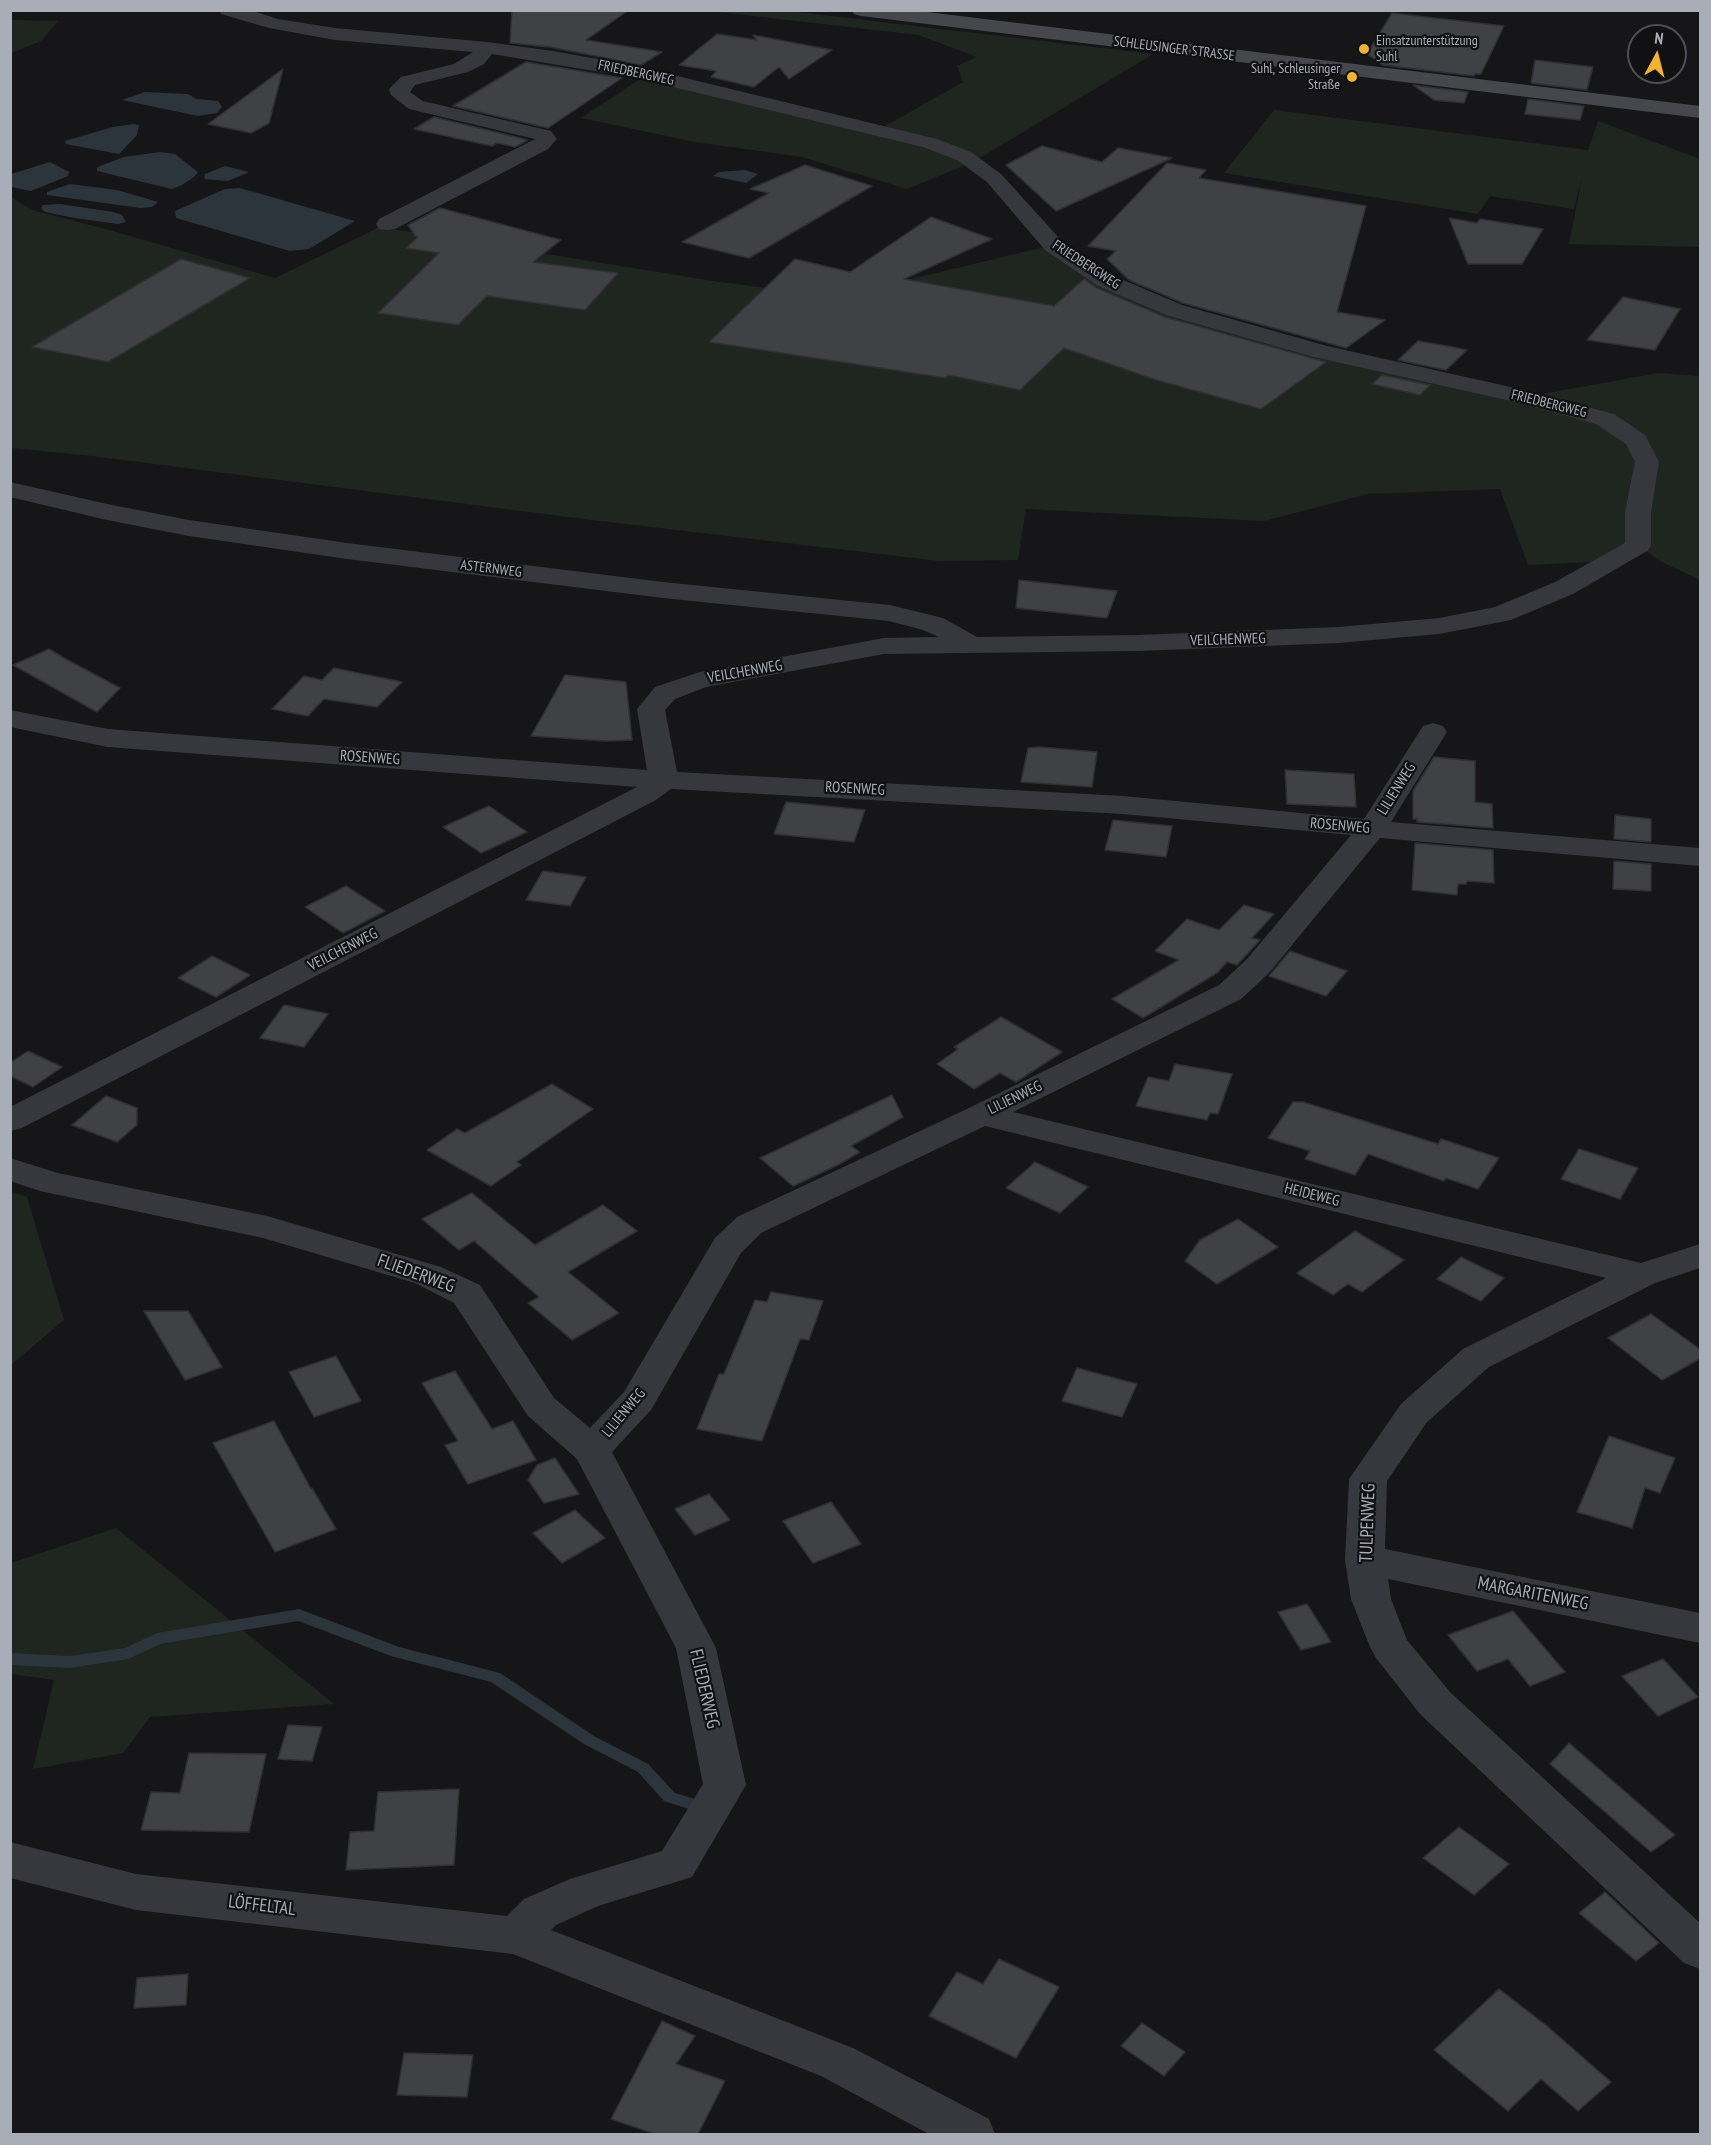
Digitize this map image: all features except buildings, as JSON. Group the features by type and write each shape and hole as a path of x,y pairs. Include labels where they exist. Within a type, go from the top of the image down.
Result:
{"main road":[{"name":"SCHLEUSINGER STRASSE","path":"861,10 1701,112"}],"street":[{"name":"FRIEDBERGWEG","path":"228,10 276,24 335,34 487,48 636,72 930,143 964,156 994,178 1053,245 1106,281 1174,310 1322,352 1524,397 1605,419 1636,440 1647,462 1638,512 1638,546"},
{"path":"387,224 541,145 547,139 543,135 416,105 401,95 399,89 408,81 461,68 477,60 487,48"},
{"name":"ASTERNWEG","path":"10,489 165,523 347,551 663,590 890,614 933,624 956,633 970,644"},
{"name":"VEILCHENWEG","path":"10,1121 646,795 664,780 656,747 651,709 665,693 700,680 884,646 1138,643 1339,635 1439,626 1502,614 1564,588 1638,546"},
{"name":"ROSENWEG","path":"10,718 108,738 664,780 1123,805 1372,829 1701,856"},
{"name":"LILIENWEG","path":"592,1450 638,1401 727,1246 749,1225 981,1115 1230,992 1258,966 1372,829 1433,732"},
{"name":"HEIDEWEG","path":"981,1115 1642,1275"},
{"name":"FLIEDERWEG","path":"10,1169 52,1183 267,1227 428,1275 467,1294 540,1407 592,1450 696,1648 725,1785 677,1864 586,1892 540,1912 516,1936"},
{"name":"TULPENWEG","path":"1701,1256 1642,1275 1476,1358 1414,1413 1368,1479 1365,1560 1371,1599 1390,1647 1435,1703 1701,1950"},
{"name":"MARGARITENWEG","path":"1365,1560 1701,1628"},
{"name":"LÖFFELTAL","path":"10,1860 136,1892 516,1936"},
{"path":"516,1936 837,2062 972,2134"}],"shaded area":[{"path":"710,11 789,11 1153,54 973,162 907,189 802,157 695,142 581,118 646,75 880,129 963,82 957,66 977,57 918,35"},
{"path":"11,20 58,21 41,41 11,53"},
{"path":"145,92 188,94 196,99 218,101 222,107 217,113 198,116 122,100"},
{"path":"1274,110 1588,150 1598,121 1700,159 1700,247 1569,244 1582,178 1574,209 1490,196 1478,214 1224,173"},
{"path":"139,125 137,135 119,154 66,144 65,141 113,127"},
{"path":"160,152 175,154 198,172 182,185 172,189 97,171 100,166 124,157"},
{"path":"50,162 69,172 68,176 31,191 11,187 11,174"},
{"path":"225,166 249,172 228,181 204,179 205,174"},
{"path":"745,170 758,174 746,183 713,176 719,172"},
{"path":"70,184 117,190 158,202 152,207 140,208 47,195 47,192"},
{"path":"240,188 355,221 309,249 290,251 176,218 175,211 225,189"},
{"path":"10,196 32,210 275,278 380,227 713,281 835,297 1053,245 1174,310 1525,397 1658,373 1700,376 1700,580 1662,562 1638,546 1611,561 1528,565 1500,489 1368,494 1264,521 1026,509 1018,560 939,561 584,519 92,456 11,448"},
{"path":"60,204 113,212 122,215 126,222 118,224 75,218 45,212 41,208 43,205"},
{"path":"11,1192 27,1197 64,1320 11,1365"},
{"path":"116,1528 334,1704 150,1717 123,1753 33,1769 54,1680 11,1674 11,1563"}],"waterway":[{"path":"10,1659 70,1662 128,1653 157,1639 299,1615 396,1652 495,1677 589,1740 643,1768 670,1797 695,1805"}],"place":[{"name":"Einsatzunterstützung Suhl","path":"1364,49"},
{"name":"Suhl, Schleusinger Straße","path":"1352,77"}]}
